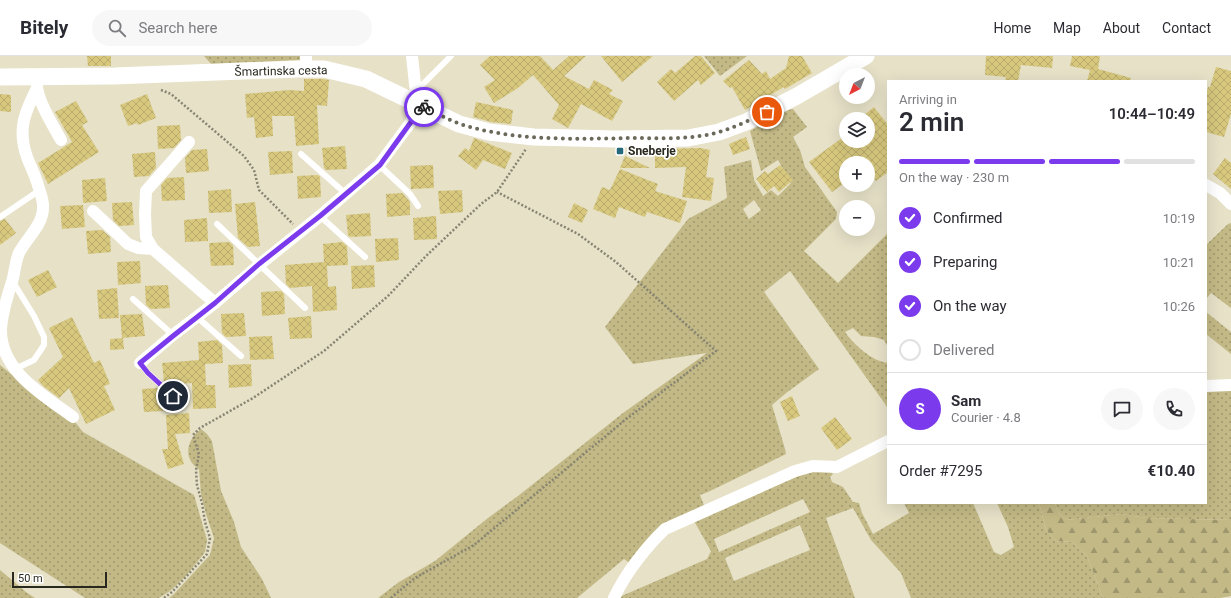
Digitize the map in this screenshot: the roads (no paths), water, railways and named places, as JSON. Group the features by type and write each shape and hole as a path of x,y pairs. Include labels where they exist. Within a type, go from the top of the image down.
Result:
{"main road":[{"name":"Šmartinska cesta","path":"0,77 38,82 306,62 324,69 366,79 416,98 459,124 489,132 534,137 614,139 688,138 719,132 746,122 767,112 866,56"}],"street":[{"path":"140,363 215,303 259,264 301,232 380,165 411,122 416,98 412,56"},
{"path":"38,82 44,109 62,140"},
{"path":"38,82 25,114 22,135 25,152 40,190 44,207 42,218 23,246 16,260 12,280 5,301 1,330 7,357 20,376 36,390 73,416"},
{"path":"189,142 146,191 146,237 153,249 215,303"},
{"path":"1207,186 1220,194 1231,204"},
{"path":"93,212 128,244 138,248 153,249"},
{"path":"1207,386 1231,385"},
{"path":"614,598 617,591 652,541 665,529 795,471 813,466 837,467 887,442"}],"lane":[{"path":"416,98 451,56"},
{"path":"302,154 346,194"},
{"path":"380,165 410,194 418,206"},
{"path":"0,217 40,190"},
{"path":"320,216 366,257"},
{"path":"217,224 305,308"},
{"path":"12,280 34,316 44,336 44,345 34,360 15,369"},
{"path":"133,299 173,336"},
{"path":"197,317 241,356"},
{"path":"140,363 148,373 184,405"}],"place":[{"name":"Sneberje","path":"620,151"}]}
